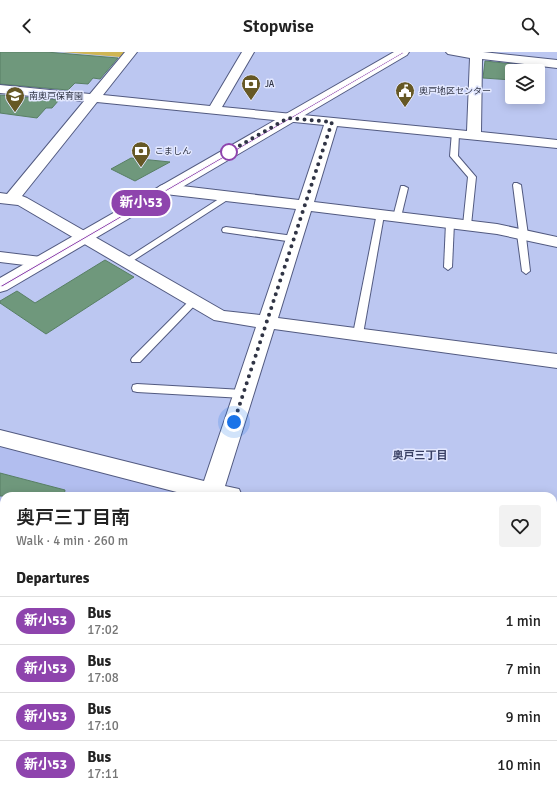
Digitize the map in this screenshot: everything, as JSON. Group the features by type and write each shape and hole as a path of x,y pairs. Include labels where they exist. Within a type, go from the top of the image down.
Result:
{"street":[{"path":"5,199 94,98 132,52"},
{"path":"214,110 248,52"},
{"path":"0,286 403,52"},
{"path":"452,52 557,64"},
{"path":"474,136 476,55"},
{"path":"0,90 557,144"},
{"path":"218,492 243,394 332,122"},
{"path":"165,189 380,216 467,225 522,234 557,242"},
{"path":"5,199 22,201 220,316 268,321 557,361"},
{"path":"0,256 41,262"},
{"path":"0,438 210,492"}],"lane":[{"path":"455,134 454,156 472,177 467,225"},
{"path":"517,185 526,271"},
{"path":"397,217 404,188"},
{"path":"125,262 228,197"},
{"path":"358,334 380,216"},
{"path":"437,262 449,265 450,223"},
{"path":"226,230 294,239"},
{"path":"136,360 194,301"},
{"path":"137,388 243,394"}],"shaded area":[{"path":"62,52 125,52 120,57"},
{"path":"0,444 175,492 0,492"}],"building":[{"path":"0,52 46,52 118,58 100,79 93,78 88,84 75,83 68,90 0,84"},
{"path":"485,61 513,64 505,64 505,80 483,78"},
{"path":"0,95 59,100 52,108 46,108 37,118 0,113"},
{"path":"131,158 170,162 135,181 111,169"},
{"path":"105,260 134,277 46,334 0,303 0,301 17,291 35,303"},
{"path":"0,473 65,490 65,492 0,492"}],"bus line":[{"name":"新小53","path":"0,286 403,52"}],"place":[{"name":"JA","path":"251,101"},
{"name":"奥戸地区センター","path":"405,108"},
{"name":"南奥戸保育園","path":"15,113"},
{"name":"こましん","path":"141,168"}],"district":[{"name":"奥戸三丁目","path":"420,455"}],"route":[{"path":"229,152 225,154 288,118 332,122 234,422"}]}
